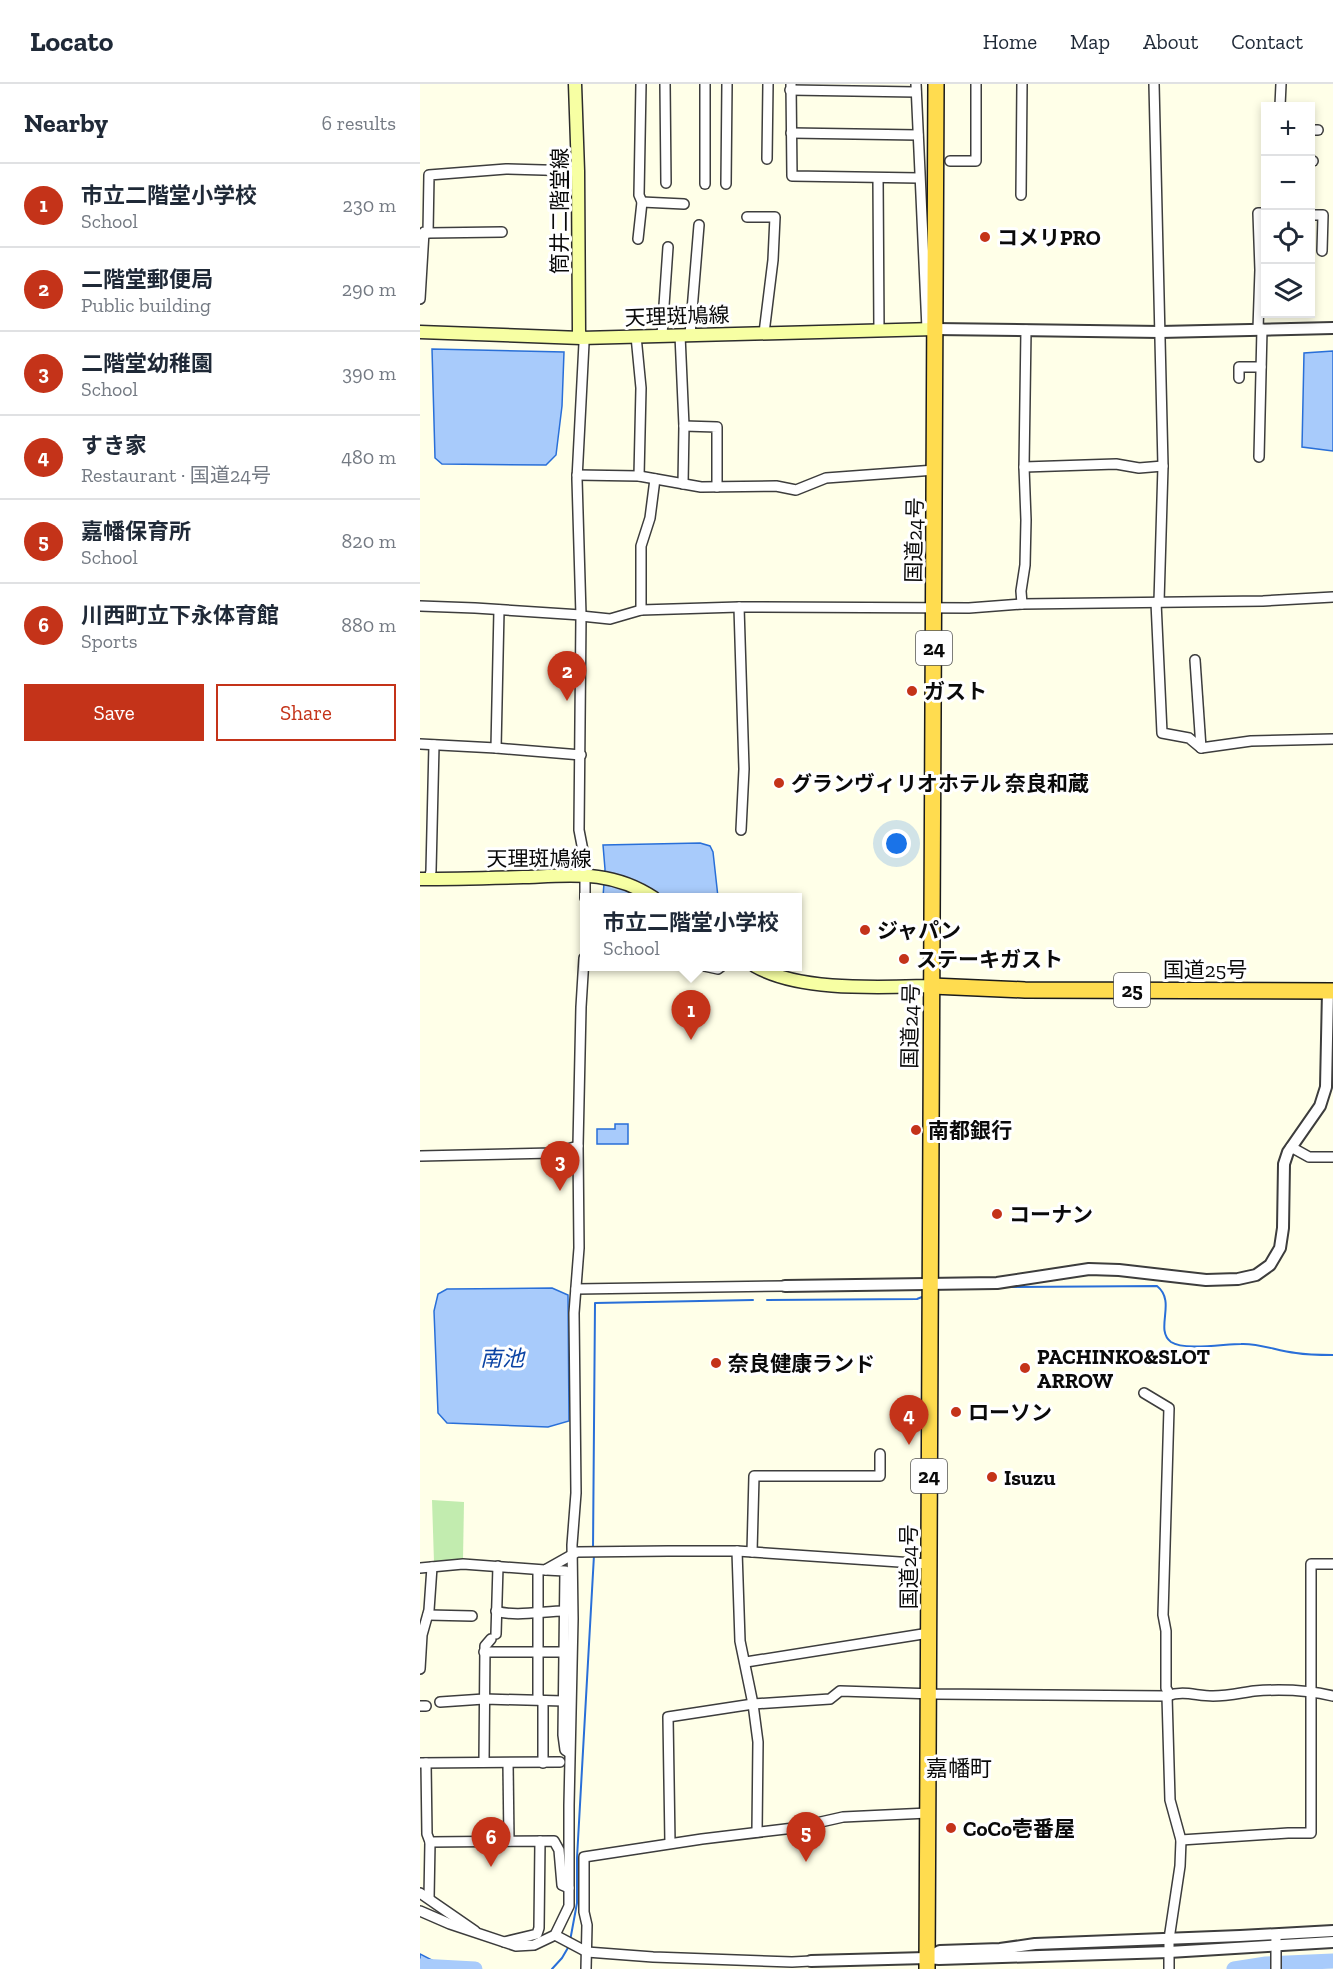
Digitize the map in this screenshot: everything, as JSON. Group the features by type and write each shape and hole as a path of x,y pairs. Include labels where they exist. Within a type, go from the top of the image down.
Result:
{"highway":[{"name":"国道24号","path":"926,1964 935,470 931,329 935,310 936,84"},
{"name":"国道25号","path":"932,986 1025,990 1330,991"}],"main road":[{"name":"筒井二階堂線","path":"575,84 579,332 581,338"},
{"name":"天理斑鳩線","path":"420,332 581,338 931,329"},
{"name":"天理斑鳩線","path":"424,879 585,874 632,886 646,893"},
{"path":"768,971 794,981 835,985 932,986"}],"street":[{"path":"638,239 642,202 639,195 641,84"},
{"path":"665,84 666,183"},
{"path":"705,84 705,184"},
{"path":"726,184 727,84"},
{"path":"767,159 768,84"},
{"path":"950,161 976,161 976,84"},
{"path":"1021,195 1022,84"},
{"path":"1154,84 1163,466 1158,602 1162,733 1189,738 1201,748 1251,741 1333,739"},
{"path":"1280,102 1281,84"},
{"path":"919,178 792,176 791,87 916,88 919,178 931,329 1160,332 1333,328"},
{"path":"791,133 918,135"},
{"path":"428,232 429,176 506,170 578,171"},
{"path":"878,178 879,330"},
{"path":"642,202 684,204"},
{"path":"1259,457 1261,367 1258,213 1261,213"},
{"path":"1315,215 1323,215 1322,251"},
{"path":"747,217 775,217 773,260 764,333"},
{"path":"683,484 685,335 699,225"},
{"path":"420,299 424,232 502,232"},
{"path":"662,335 668,247"},
{"path":"1022,604 1026,531 1024,467 1026,330"},
{"path":"636,336 641,388 639,476"},
{"path":"581,338 584,343 577,475 581,616 579,830 585,874 585,893"},
{"path":"1239,378 1239,367 1261,367"},
{"path":"684,426 717,427 717,487"},
{"path":"1024,467 1116,464 1139,468 1163,466"},
{"path":"577,475 639,476 717,487 776,486 796,489 826,478 935,470"},
{"path":"641,610 641,546 650,518 655,479"},
{"path":"420,606 610,619 641,610 739,607 969,608 1022,604 1263,601 1333,597"},
{"path":"739,607 744,769 741,830"},
{"path":"496,748 499,610"},
{"path":"1196,660 1201,748"},
{"path":"420,744 581,755"},
{"path":"424,879 434,745"},
{"path":"570,1754 565,1750 563,1735 565,1611 566,1571 576,1493 574,1313 579,1248 578,1146 584,971"},
{"path":"576,1288 997,1283 1089,1269 1119,1270 1206,1280 1238,1279 1256,1275 1270,1264 1280,1248 1283,1228 1284,1164 1291,1147 1320,1106 1326,1087 1330,991"},
{"path":"420,1156 553,1153 578,1146"},
{"path":"1291,1147 1309,1157 1333,1157"},
{"path":"1144,1394 1169,1408 1163,1615 1166,1630 1170,1800 1181,1840 1180,1866 1169,1939 1169,1960"},
{"path":"752,1552 754,1476 880,1476 880,1454"},
{"path":"542,1570 569,1556 588,1552 737,1551 929,1564"},
{"path":"737,1551 740,1641 746,1662 758,1742 757,1832"},
{"path":"558,1937 570,1906 573,1619 569,1556"},
{"path":"420,1568 463,1564 566,1571"},
{"path":"1181,1840 1311,1833 1311,1564 1333,1564"},
{"path":"484,1762 484,1652 485,1646 493,1636 498,1566"},
{"path":"420,1669 422,1635 428,1615 432,1567"},
{"path":"542,1570 538,1612 538,1697 543,1703 543,1763"},
{"path":"496,1611 500,1613 565,1611"},
{"path":"428,1615 472,1617"},
{"path":"746,1662 929,1633"},
{"path":"484,1652 565,1652"},
{"path":"670,1844 668,1718 753,1704 830,1699 840,1691 1168,1696 1191,1693 1209,1696 1237,1695 1255,1691 1311,1691 1333,1696"},
{"path":"440,1702 484,1699 564,1701"},
{"path":"479,1935 470,1926 424,1896 430,1842 427,1834 423,1763 560,1762"},
{"path":"508,1763 509,1842"},
{"path":"586,1969 587,1925 583,1912 584,1857 794,1828 843,1817 928,1813"},
{"path":"430,1842 554,1842 559,1850 562,1885 569,1888"},
{"path":"504,1942 537,1934 539,1928 540,1842"},
{"path":"570,1906 583,1912"},
{"path":"420,1911 479,1935 516,1946 534,1945 558,1937 574,1944 587,1955 792,1962 926,1964 939,1959 1169,1960 1276,1944 1333,1930"},
{"path":"926,1964 940,1951 1000,1949 1035,1944 1169,1939 1276,1944 1333,1942"},
{"path":"1276,1944 1276,1969"}],"green space":[{"path":"432,1500 464,1502 463,1560 434,1562"}],"water":[{"path":"432,349 564,352 562,406 556,455 546,465 442,464 435,458"},
{"path":"1333,351 1333,451 1302,447 1304,353"},
{"path":"700,843 710,846 713,852 718,893 603,893 605,869 603,845"},
{"path":"615,1124 628,1124 628,1144 597,1144 597,1129 615,1129"},
{"name":"南池","path":"552,1288 568,1295 569,1421 548,1427 447,1423 438,1413 434,1311 438,1294 447,1289"},
{"path":"420,1954 449,1969 420,1969"}],"waterway":[{"path":"1000,1287 1157,1286 1163,1292 1165,1300 1164,1330 1166,1337 1177,1345 1195,1347 1248,1344 1301,1354 1333,1355"},
{"path":"767,1300 917,1299 922,1297"},
{"path":"593,1549 595,1303 753,1300"},
{"path":"570,1941 577,1903 577,1858 594,1555"},
{"path":"552,1969 569,1946"},
{"path":"1234,1969 1266,1964 1333,1961"},
{"path":"420,1966 475,1969"}],"place":[{"name":"コメリPRO","path":"985,237"},
{"name":"ガスト","path":"912,691"},
{"name":"二階堂郵便局","path":"567,701"},
{"name":"グランヴィリオホテル 奈良和蔵","path":"779,783"},
{"name":"ジャパン","path":"865,930"},
{"name":"ステーキガスト","path":"904,959"},
{"name":"市立二階堂小学校","path":"691,1040"},
{"name":"南都銀行","path":"916,1130"},
{"name":"二階堂幼稚園","path":"560,1191"},
{"name":"コーナン","path":"997,1214"},
{"name":"奈良健康ランド","path":"716,1363"},
{"name":"PACHINKO&SLOT ARROW","path":"1025,1368"},
{"name":"ローソン","path":"956,1412"},
{"name":"すき家","path":"909,1445"},
{"name":"Isuzu","path":"992,1477"},
{"name":"CoCo壱番屋","path":"951,1828"},
{"name":"嘉幡保育所","path":"806,1862"},
{"name":"川西町立下永体育館","path":"491,1867"}],"district":[{"name":"嘉幡町","path":"959,1768"}]}
